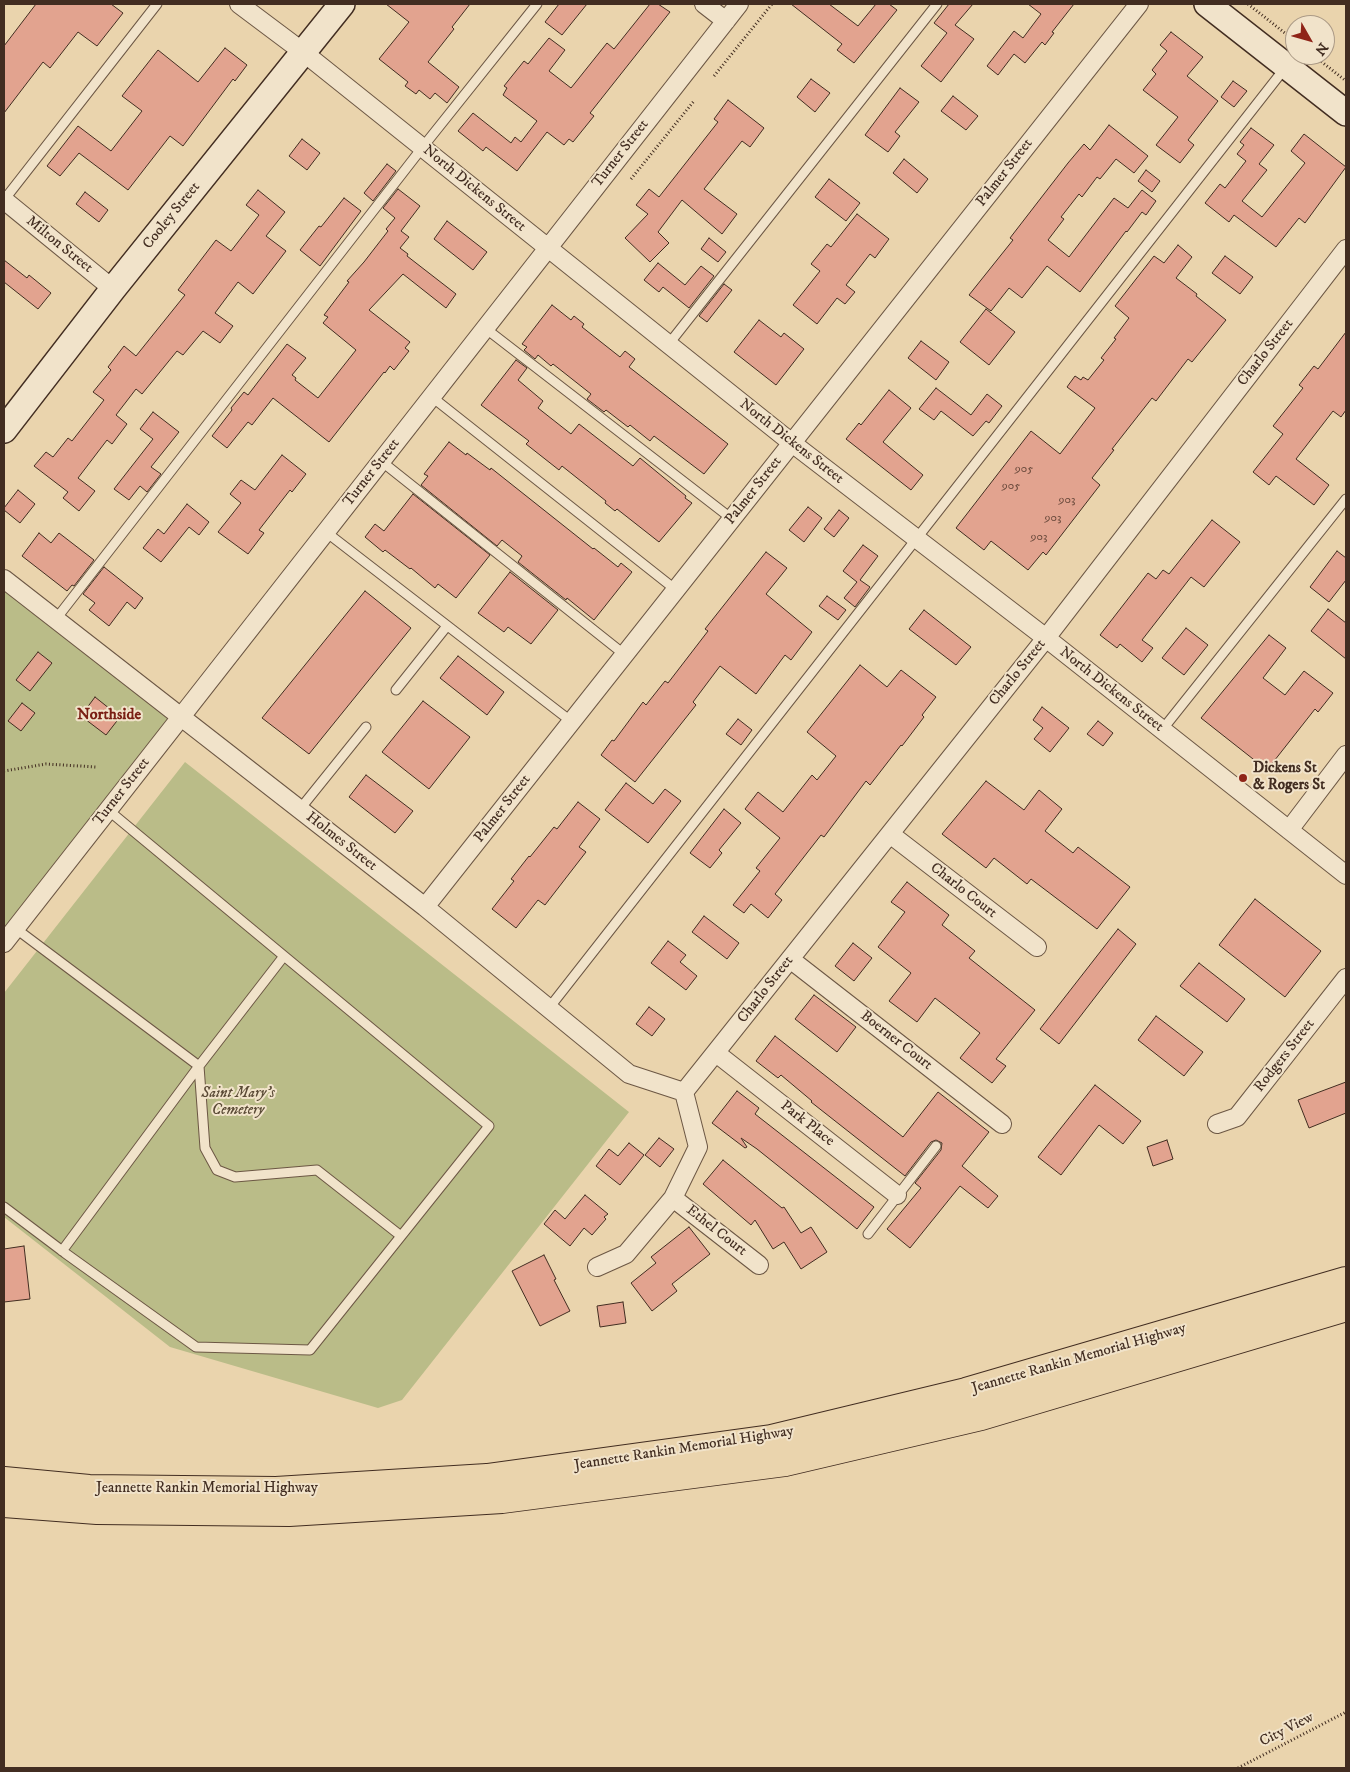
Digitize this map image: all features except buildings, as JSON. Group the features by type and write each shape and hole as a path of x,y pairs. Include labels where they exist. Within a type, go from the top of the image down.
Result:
{"highway":[{"name":"Jeannette Rankin Memorial Highway","path":"4,1481 89,1489 276,1491 487,1478 770,1438 966,1392 1346,1281"},
{"name":"Jeannette Rankin Memorial Highway","path":"4,1503 97,1510 288,1512 502,1499 785,1462 981,1416 1346,1307"}],"street":[{"name":"North Dickens Street","path":"239,4 303,52 792,443 1046,638 1346,875"},
{"name":"Cooley Street","path":"4,430 113,289 342,4"},
{"path":"704,4 726,21"},
{"name":"Turner Street","path":"4,943 740,4"},
{"name":"Palmer Street","path":"425,907 1139,4"},
{"path":"1208,4 1346,112"},
{"name":"Milton Street","path":"4,200 113,289"},
{"name":"Charlo Street","path":"684,1092 1046,638 1346,249"},
{"name":"Holmes Street","path":"4,579 425,907 629,1074 684,1092"},
{"path":"1289,830 1346,755"},
{"name":"Charlo Court","path":"890,834 1037,947"},
{"name":"Boerner Court","path":"790,959 1002,1124"},
{"name":"Rodgers Street","path":"1217,1124 1237,1117 1346,978"},
{"name":"Park Place","path":"716,1053 898,1195"},
{"path":"597,1267 626,1254 673,1198 698,1147 684,1092"},
{"name":"Ethel Court","path":"673,1198 759,1265"}],"lane":[{"path":"4,200 157,4"},
{"path":"56,619 422,148 537,4"},
{"path":"668,344 937,4"},
{"path":"549,1008 1287,66"},
{"path":"485,328 732,519"},
{"path":"432,397 676,590"},
{"path":"381,462 625,654"},
{"path":"1162,730 1346,499"},
{"path":"326,532 572,722"},
{"path":"396,690 447,626"},
{"path":"300,809 366,727"},
{"path":"4,1206 62,1251 196,1347 310,1350 489,1126 108,810"},
{"path":"15,928 199,1066 205,1148 217,1170 235,1177 317,1170 401,1236"},
{"path":"62,1251 199,1066 284,956"},
{"path":"868,1234 936,1146"}],"path":[{"path":"714,76 772,4"},
{"path":"1248,4 1285,33"},
{"path":"1326,65 1346,81"},
{"path":"631,180 694,101"},
{"path":"4,770 46,764 96,767"},
{"name":"City View","path":"1238,1768 1346,1712"}],"green space":[{"path":"4,579 181,717 4,943"},
{"name":"Saint Mary's Cemetery","path":"185,762 629,1112 402,1400 378,1408 170,1347 4,1217 4,993"}],"place":[{"name":"Dickens St & Rogers St","path":"1243,778"}],"district":[{"name":"Northside","path":"109,716"}]}
